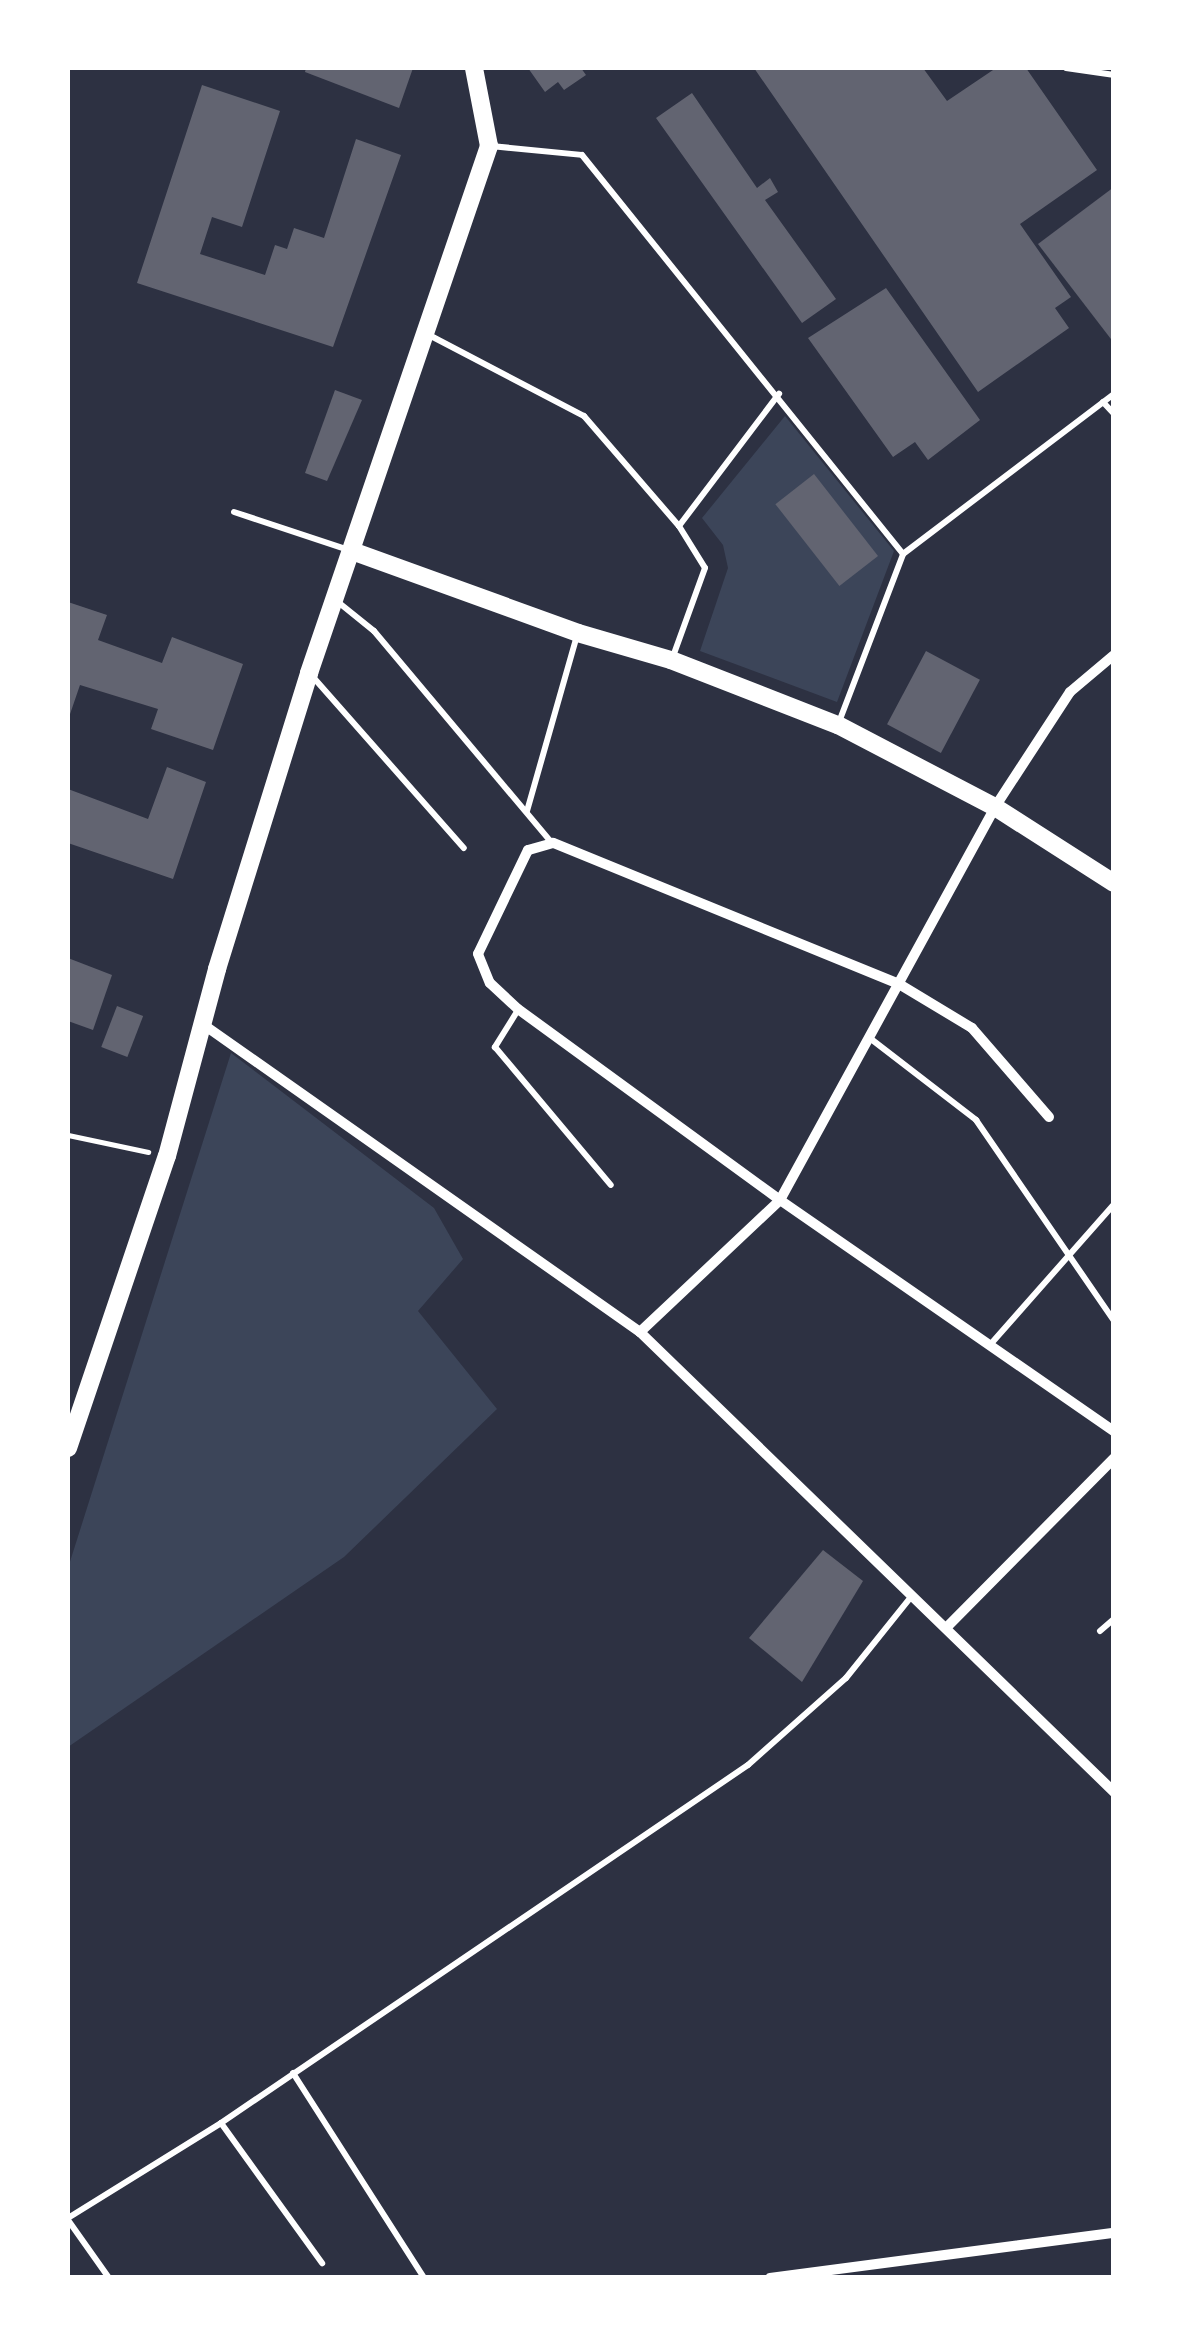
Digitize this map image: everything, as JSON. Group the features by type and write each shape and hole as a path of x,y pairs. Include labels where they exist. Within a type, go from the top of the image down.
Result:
{"street":[{"path":"68,1448 167,1156 310,673 489,146 474,68"},
{"path":"352,551 578,633 671,660 838,725 995,808 1114,883"},
{"path":"640,1332 780,1200 995,808 1070,692 1114,655"},
{"path":"1049,1117 972,1028 899,984 553,844 528,850 478,954 490,983 518,1008 988,1348 1114,1431"},
{"path":"204,1025 640,1332 1114,1792"},
{"path":"946,1628 1114,1458"},
{"path":"770,2278 1114,2232"}],"lane":[{"path":"1066,68 1114,75"},
{"path":"489,146 582,155 779,394 903,554"},
{"path":"426,333 584,416 679,526 706,568 671,660"},
{"path":"679,526 779,394"},
{"path":"838,725 903,554 1114,394"},
{"path":"1103,402 1114,414"},
{"path":"234,512 352,551"},
{"path":"336,601 374,632 553,844"},
{"path":"526,812 578,633"},
{"path":"310,673 464,848"},
{"path":"518,1008 495,1046 611,1184"},
{"path":"871,1039 976,1120 1114,1320"},
{"path":"988,1348 1114,1204"},
{"path":"110,2278 68,2219 221,2123 748,1765 846,1678 911,1598"},
{"path":"1100,1631 1114,1619"},
{"path":"293,2072 424,2278"},
{"path":"221,2123 322,2262"}],"path":[{"path":"68,1135 167,1156"}],"shaded area":[{"path":"785,416 894,551 837,702 700,651 728,568 723,545 702,518"},
{"path":"231,1053 434,1208 463,1259 418,1311 497,1409 344,1557 68,1747 68,1568"}],"building":[{"path":"306,68 413,68 399,108 305,72"},
{"path":"528,68 581,68 586,75 564,90 558,82 545,92"},
{"path":"754,68 923,68 947,101 996,68 1026,68 1097,170 1020,224 1071,297 1055,308 1069,328 978,392"},
{"path":"202,85 280,111 242,227 212,217 200,254 265,275 275,245 287,249 294,228 324,238 356,139 401,155 333,347 137,283"},
{"path":"692,93 757,188 770,178 778,192 765,200 836,299 802,323 656,118"},
{"path":"1114,187 1114,343 1038,244"},
{"path":"886,288 980,420 928,460 915,442 893,457 808,338"},
{"path":"335,390 362,400 327,481 305,473"},
{"path":"814,474 878,556 839,586 775,504"},
{"path":"68,602 107,615 98,640 162,663 172,637 243,664 213,750 151,729 158,709 80,685 68,720"},
{"path":"926,651 980,680 941,753 887,724"},
{"path":"167,767 206,782 173,879 68,843 68,789 148,819"},
{"path":"68,958 112,975 93,1030 68,1021"},
{"path":"117,1006 143,1016 127,1057 101,1047"},
{"path":"823,1550 863,1581 802,1682 749,1638"}]}
